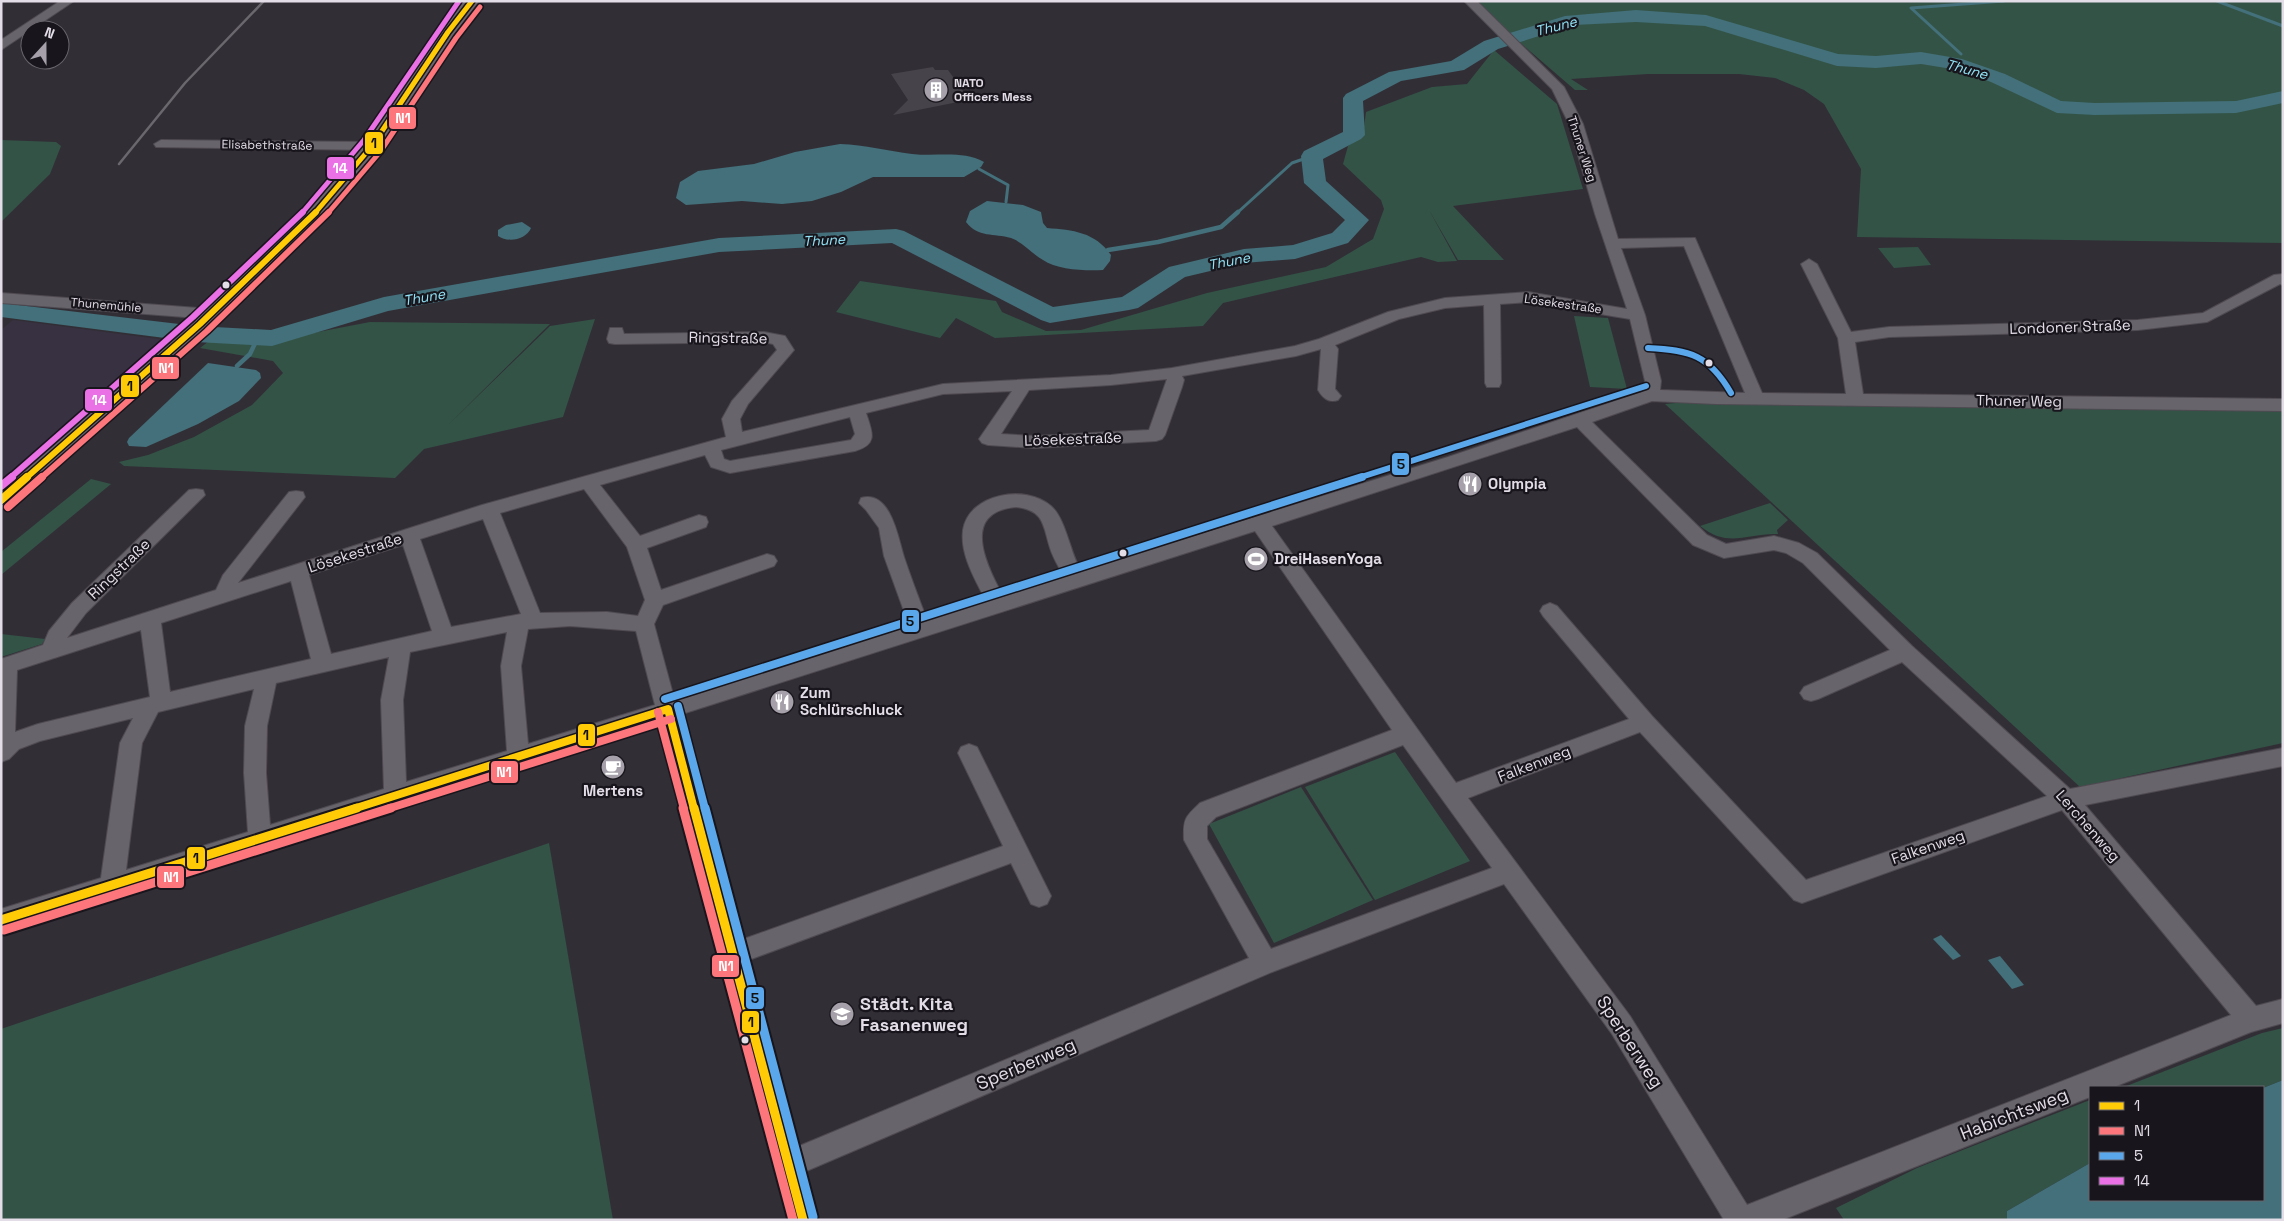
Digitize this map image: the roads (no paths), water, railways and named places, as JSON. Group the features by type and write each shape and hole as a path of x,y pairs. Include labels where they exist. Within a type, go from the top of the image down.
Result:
{"main road":[{"path":"1,500 181,342 300,229 372,146 448,32 472,1"}],"street":[{"path":"1,46 68,1"},
{"name":"Thuner Weg","path":"1470,1 1560,90 1576,124 1602,214 1614,244 1637,315 1653,382 1650,394 1722,398 2283,404"},
{"name":"Elisabethstraße","path":"161,144 372,146"},
{"path":"1614,244 1690,241 1756,398"},
{"path":"1809,264 1846,338 1855,399"},
{"name":"Londoner Straße","path":"1846,338 1889,332 2138,325 2207,317 2278,278 2283,280"},
{"name":"Lösekestraße","path":"4,666 489,510 736,440 857,412 943,389 1111,380 1172,373 1249,360 1325,343 1394,315 1445,303 1528,297 1637,315"},
{"name":"Thunemühle","path":"1,298 205,319"},
{"path":"1490,299 1492,305 1493,383"},
{"name":"Ringstraße","path":"614,340 764,337 779,340 786,350 741,401 731,419 736,440"},
{"path":"1325,343 1330,349 1326,390 1332,396"},
{"name":"Lösekestraße","path":"1021,385 1021,391 988,439 1035,442 1156,435 1176,380 1172,373"},
{"path":"1,920 1580,420 1634,402 1650,394"},
{"path":"711,447 717,463 730,467 855,445 862,442 864,434 857,412"},
{"name":"Lerchenweg","path":"1580,420 1700,540 1724,552 1774,543 1792,548 1810,558 1905,652 2066,798 2251,1020"},
{"path":"588,482 636,545 655,600 644,624 803,1220"},
{"name":"Ringstraße","path":"52,650 56,636 79,608 196,495"},
{"path":"226,594 226,588 230,580 296,497"},
{"path":"998,604 980,570 972,541 973,526 977,517 984,509 999,503 1021,501 1035,505 1046,512 1055,531 1061,552 1075,579"},
{"path":"868,504 873,505 888,527 894,556 920,629"},
{"path":"489,510 526,620 511,666 518,757"},
{"path":"636,545 699,522"},
{"name":"Sperberweg","path":"1259,522 1406,734 1621,1025 1740,1220"},
{"path":"408,536 444,636"},
{"path":"655,600 767,561"},
{"path":"298,572 323,664"},
{"name":"Falkenweg","path":"1550,611 1644,722 1802,892 2066,798 2283,756"},
{"path":"3,751 20,738 156,703 444,636 526,620 589,617 644,624"},
{"path":"112,885 130,743 156,703 150,619"},
{"path":"395,796 392,700 401,646"},
{"path":"1811,693 1905,652"},
{"path":"3,751 4,666"},
{"path":"260,838 255,773 256,726 267,678"},
{"name":"Falkenweg","path":"1451,795 1644,722"},
{"path":"1265,963 1196,840 1195,824 1208,810 1406,734"},
{"path":"969,753 1039,896"},
{"path":"732,955 1017,851"},
{"name":"Sperberweg","path":"787,1164 1265,963 1509,872"},
{"name":"Habichtsweg","path":"1746,1220 2251,1020 2283,1011"}],"water":[{"path":"840,144 921,155 967,156 984,162 981,167 964,177 873,177 841,192 812,201 782,204 742,201 686,205 676,198 680,182 698,171 754,164 795,152"},
{"path":"987,201 1023,205 1041,212 1043,223 1047,228 1074,231 1091,237 1105,247 1111,255 1110,261 1103,270 1064,268 1043,260 1011,238 976,231 966,222 970,211"},
{"path":"522,222 531,228 521,238 512,240 498,236 498,230 506,225"},
{"path":"208,363 256,370 260,373 261,378 239,401 198,424 146,447 129,446 127,442 129,438"},
{"path":"1941,935 1961,956 1953,960 1933,939"},
{"path":"2000,956 2024,985 2012,989 1988,960"},
{"path":"2283,1080 2283,1220 2007,1220 2007,1211 2089,1164 2089,1201 2264,1201 2264,1088"}],"waterway":[{"path":"1961,54 1911,8 2004,1"},
{"path":"2217,1 2283,26"},
{"name":"Thune","path":"1,310 196,334 272,338 384,304 719,245 896,236 1050,315 1129,303 1177,272 1244,256 1295,252 1340,238 1358,220 1315,183 1312,156 1354,135 1353,98 1396,76 1457,66 1491,45 1572,20 1636,16 1706,21 1837,60 1876,62 1921,58 1962,65 1998,78 2057,107 2095,109 2236,107 2283,97"},
{"path":"1237,213 1292,163 1312,156"},
{"path":"979,169 1008,185 1006,202"},
{"path":"1108,250 1158,242 1221,227 1238,212"},
{"path":"237,366 250,354 258,337"}],"railway":[{"path":"119,164 185,83 264,1"}],"place":[{"name":"NATO Officers Mess","path":"936,90"},
{"name":"Olympia","path":"1470,484"},
{"name":"DreiHasenYoga","path":"1256,559"},
{"name":"Zum Schlürschluck","path":"782,702"},
{"name":"Mertens","path":"613,767"},
{"name":"Städt. Kita Fasanenweg","path":"842,1014"}]}
